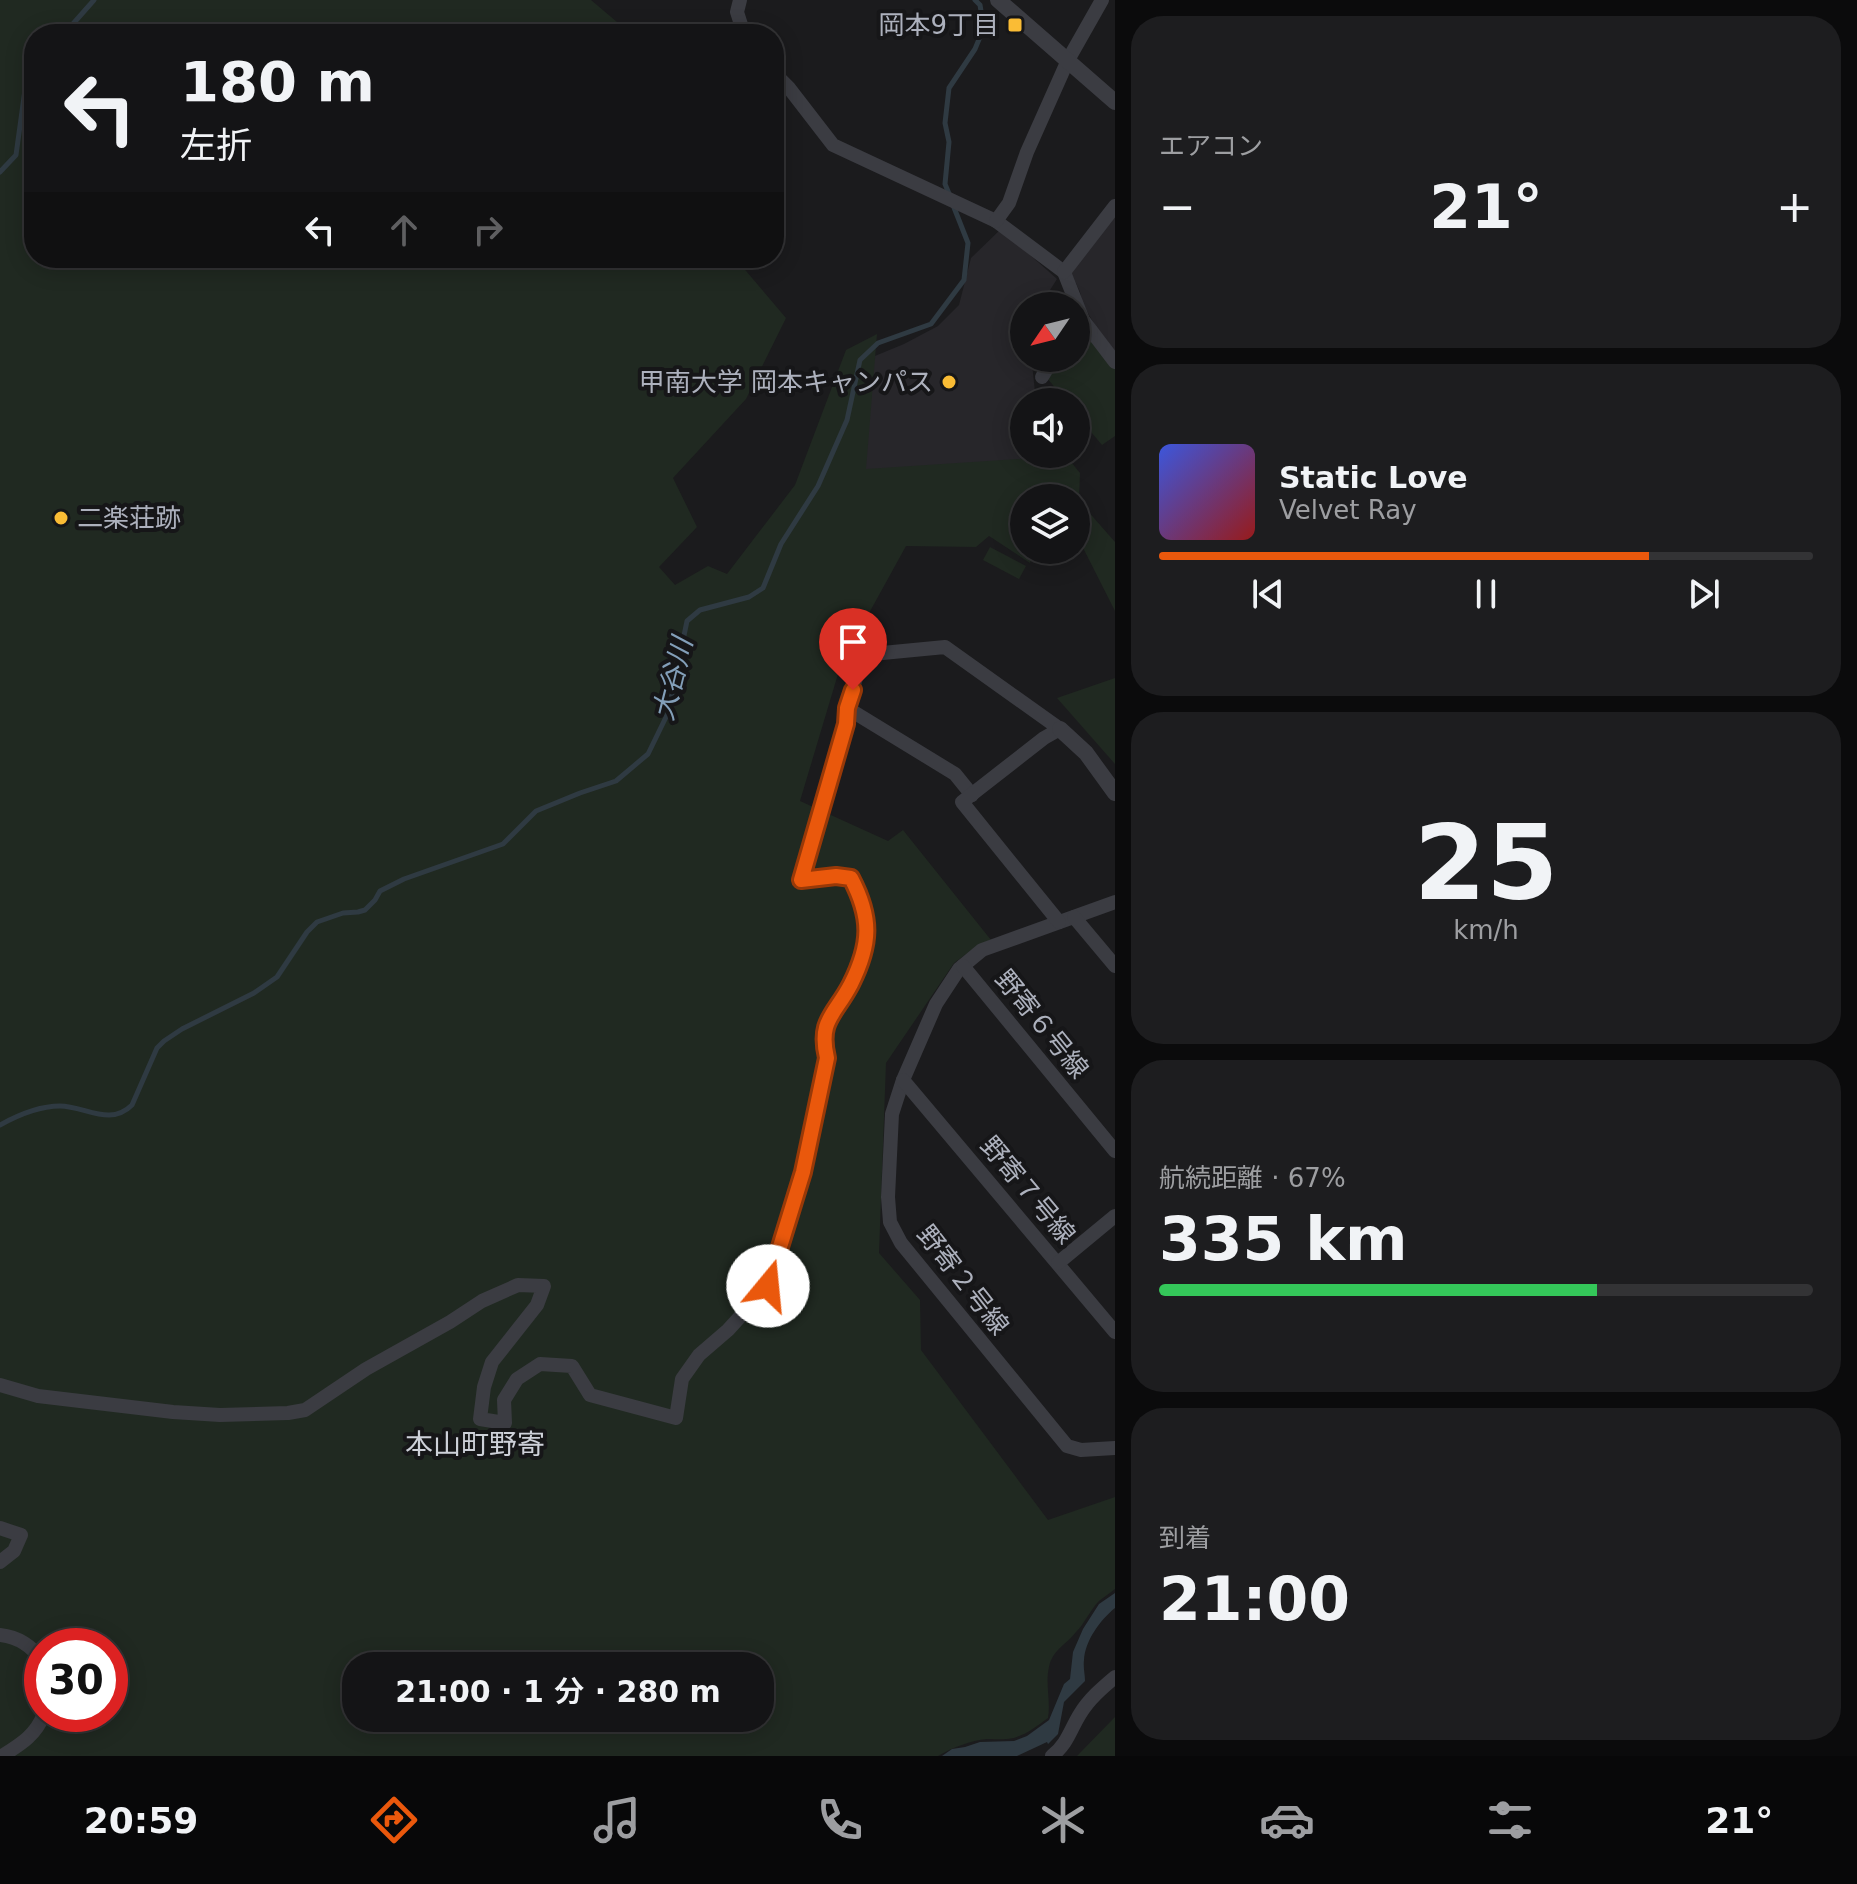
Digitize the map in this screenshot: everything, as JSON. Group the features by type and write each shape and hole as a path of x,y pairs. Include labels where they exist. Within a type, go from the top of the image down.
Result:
{"street":[{"path":"740,0 737,12 741,24"},
{"path":"998,0 1115,102"},
{"path":"996,221 1009,203 1027,152 1068,60 1102,0"},
{"path":"784,83 833,145 996,221 1064,272 1083,320 1115,362"},
{"path":"1064,272 1115,206"},
{"path":"1042,377 1045,372"},
{"path":"0,1385 38,1396 173,1412 220,1415 297,1412 305,1410 366,1369 482,1301 518,1285 544,1286 537,1305 492,1362 484,1387 480,1419 505,1423 504,1400 517,1379 540,1364 572,1366 590,1395 676,1418 682,1379 699,1355 728,1330 768,1286 803,1172 827,1058 823,1041 826,1025 851,984 863,954 868,925 861,898 851,878 836,876 801,880 860,665 872,654 945,647 1060,729 1086,753 1115,793"},
{"path":"847,708 955,774 972,795"},
{"path":"1059,922 962,802 1060,729"},
{"name":"野寄２号線","path":"1115,902 982,950 959,969 936,1004 903,1080 892,1114 888,1197 890,1222 901,1243 1067,1446 1081,1450 1115,1448"},
{"path":"1074,917 1115,966"},
{"name":"野寄６号線","path":"963,966 1115,1151"},
{"name":"野寄７号線","path":"903,1080 1115,1332"},
{"path":"1058,1263 1115,1216"},
{"path":"0,1528 21,1535 14,1551 0,1562"},
{"path":"0,1635 24,1643"},
{"path":"1052,1756 1071,1734 1079,1715 1115,1677"},
{"path":"2,1756 33,1732"}],"shaded area":[{"path":"0,0 591,0 619,24 24,24 24,268 744,268 786,318 746,399 673,478 697,527 659,567 675,585 708,566 727,574 795,485 846,350 877,334 866,469 1010,460 1010,468 1076,468 1080,473 1080,484 1010,484 1010,550 989,536 976,547 906,546 841,664 800,801 888,841 903,830 991,940 954,963 886,1063 879,1253 920,1300 921,1350 1048,1520 1115,1497 1115,1589 1099,1601 1051,1661 1048,1718 1014,1738 987,1739 955,1747 938,1756 0,1756"},
{"path":"1115,217 1115,354 1090,317 1090,292 1080,292 1071,272"},
{"name":"甲南大学 岡本キャンパス","path":"1001,229 1057,279 1049,292 1010,292 1010,372 1033,372 1035,388 1010,388 1010,468 1043,468 1045,484 1010,484 1010,497 844,480 870,358 938,326 959,305 971,258"},
{"path":"1090,339 1115,369 1115,436 1102,445 1090,431 1090,388 1055,388 1047,378 1052,372 1090,372"},
{"path":"1090,514 1115,542 1115,611 1090,562"},
{"path":"990,547 1010,558 1010,564 1026,566 1019,579 983,560"},
{"path":"1115,678 1115,764 1057,698"},
{"path":"1115,1593 1115,1608 1099,1625 1087,1646 1085,1681 1064,1702 1058,1734 1048,1744 1017,1756 942,1756 952,1749 980,1742 1014,1741 1027,1736 1049,1720 1064,1684 1070,1679 1073,1652 1083,1629 1099,1604"},
{"path":"1115,1717 1115,1756 1077,1756"}],"waterway":[{"path":"73,24 94,0"},
{"name":"大谷川","path":"950,196 945,184 949,142 945,123 949,88 975,49 982,32 980,5 975,0"},
{"path":"0,172 16,155 24,97"},
{"name":"大谷川","path":"0,1125 52,1106 106,1115 124,1111 132,1105 157,1048 164,1041 254,993 277,977 317,922 343,913 365,910 380,891 404,879 503,844 536,811 616,781 648,754 668,713 687,621 700,610 749,597 763,588 781,544 818,486 847,420 860,360 878,343 931,324 964,280 968,243 953,205"}],"place":[{"name":"岡本9丁目","path":"1015,25"},
{"name":"甲南大学 岡本キャンパス","path":"949,382"},
{"name":"二楽荘跡","path":"61,518"}],"district":[{"name":"本山町野寄","path":"475,1444"}],"route":[{"path":"768,1286 803,1172 827,1058 823,1041 826,1025 851,984 863,954 868,925 861,898 851,878 836,876 801,880 853,690"}]}
